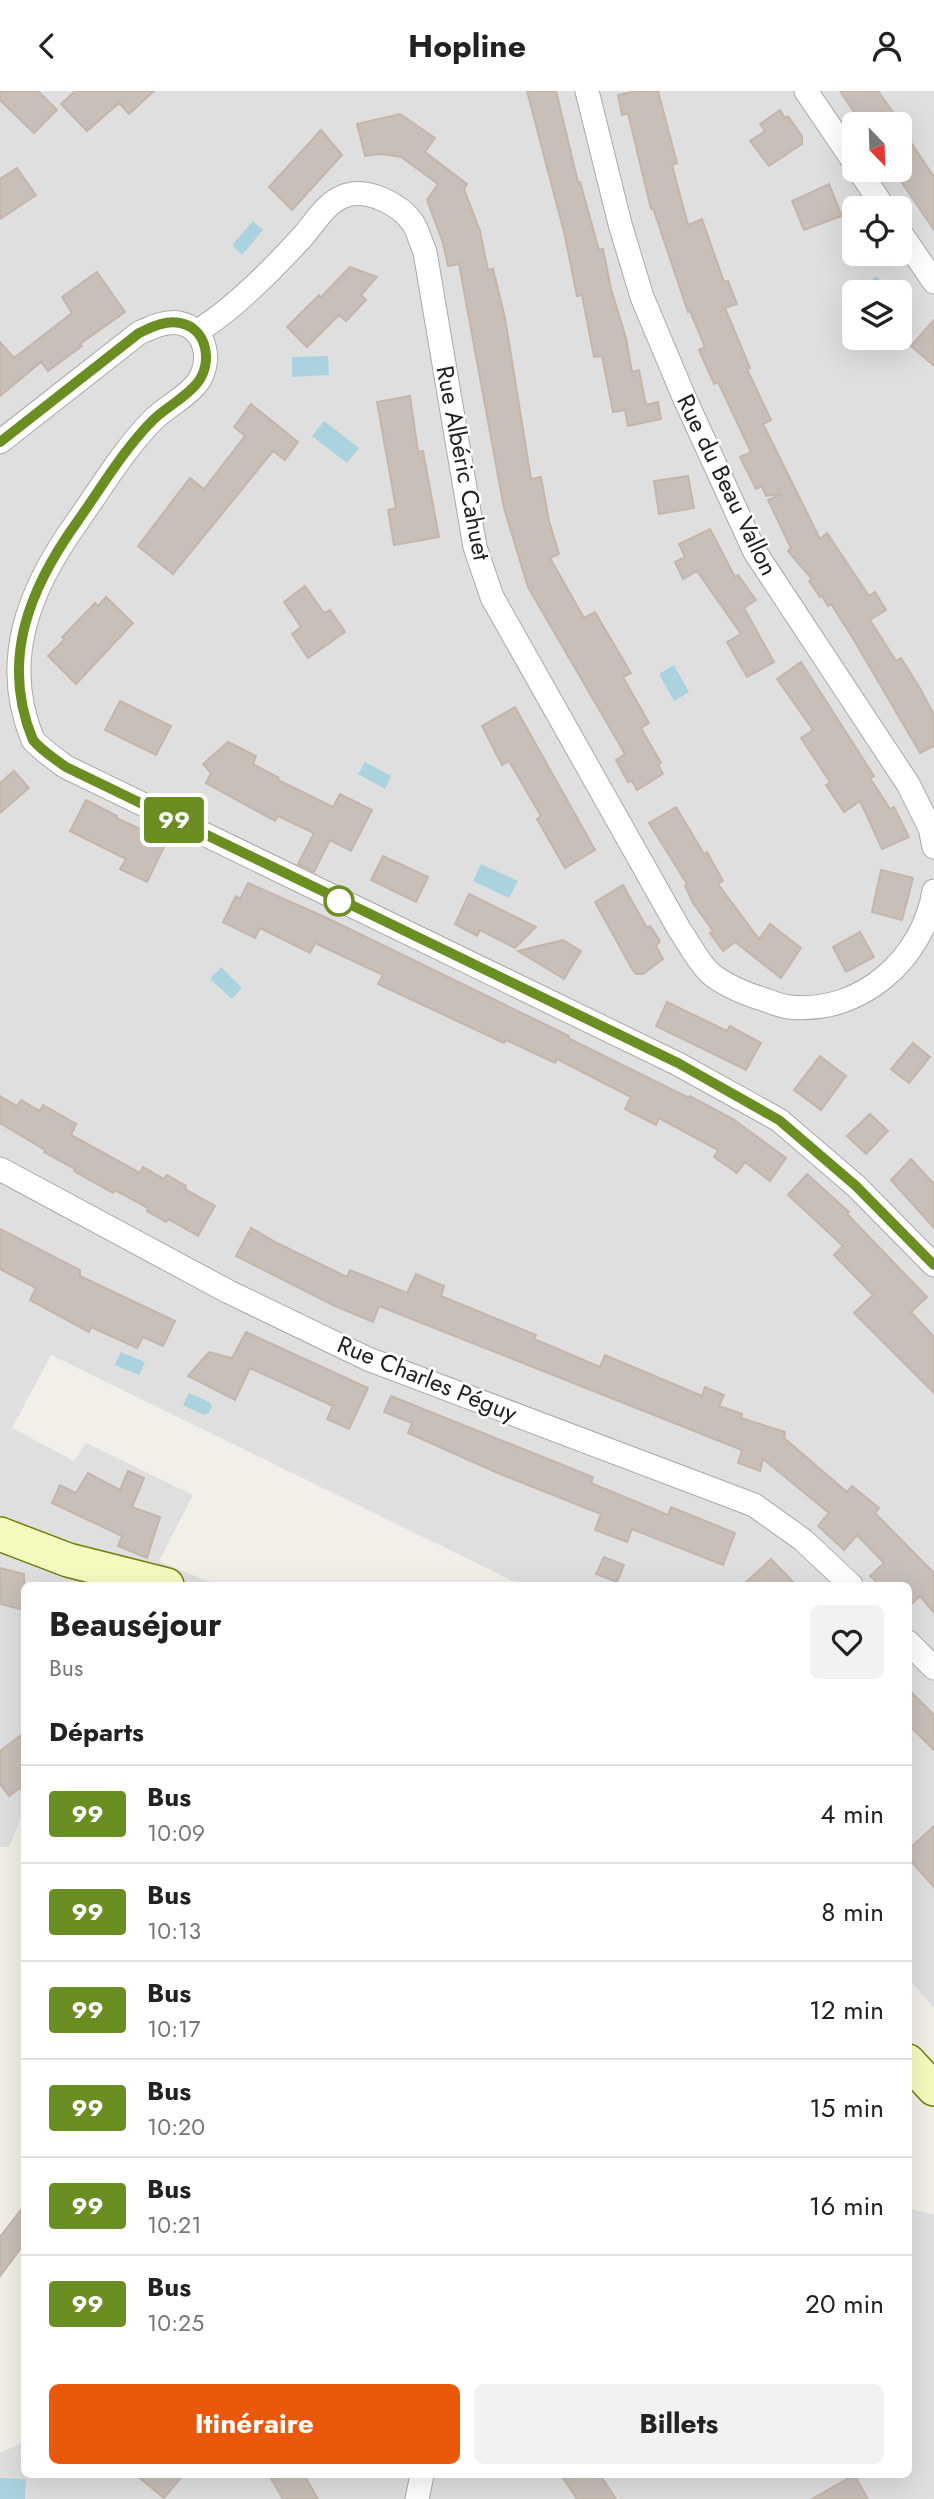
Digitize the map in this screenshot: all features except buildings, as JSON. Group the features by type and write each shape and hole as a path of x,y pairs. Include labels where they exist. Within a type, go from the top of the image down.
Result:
{"street":[{"name":"Rue du Beau Vallon","path":"587,91 620,224 642,297 744,529 755,552 908,784 930,828 934,847"},
{"path":"806,91 842,144"},
{"name":"Rue Albéric Cahuet","path":"197,332 221,318 304,235 325,208 346,195 375,196 402,210 414,223 425,252 475,547 492,597 679,929 710,973 750,996 789,1007 824,1005 854,997 883,980 912,949 932,905 934,891"},
{"path":"912,250 934,282"},
{"path":"0,442 139,333 160,324 181,323 197,332 207,351 206,366 198,383 153,420 119,463 41,572 14,621 6,649 5,681 16,713 34,741 66,767 678,1063 779,1120 856,1186 934,1265"},
{"name":"Rue Charles Péguy","path":"0,1169 229,1292 368,1359 754,1505 803,1540 848,1582"},
{"path":"0,1534 68,1560 155,1582"},
{"path":"912,1646 934,1668"},
{"path":"912,2065 934,2089"},
{"path":"417,2499 421,2478"}],"shaded area":[{"path":"0,91 934,91 934,2008 912,1983 912,1582 515,1582 51,1355 12,1428 74,1461 86,1443 193,1495 159,1561 209,1582 21,1582 21,1817 9,1847 0,1847"},
{"path":"912,2209 934,2215 934,2499 0,2499 0,2453 21,2443 21,2478 912,2478"}],"water":[{"path":"253,221 263,230 242,255 232,245"},
{"path":"328,356 329,375 292,377 292,357"},
{"path":"324,421 359,448 347,463 312,436"},
{"path":"674,665 689,692 674,701 659,674"},
{"path":"365,762 391,776 385,789 358,774"},
{"path":"481,864 518,881 509,898 473,881"},
{"path":"221,967 242,988 232,999 210,979"},
{"path":"121,1352 145,1362 139,1375 115,1365"},
{"path":"189,1393 209,1402 212,1406 209,1413 204,1415 183,1405"},
{"path":"0,2478 26,2479 25,2499 0,2499"}],"bus line":[{"name":"99","path":"0,442 139,333 160,324 181,323 197,332 207,351 206,366 198,383 153,420 119,463 41,572 14,621 6,649 5,681 16,713 34,741 66,767 678,1063 779,1120 856,1186 934,1265"}]}
